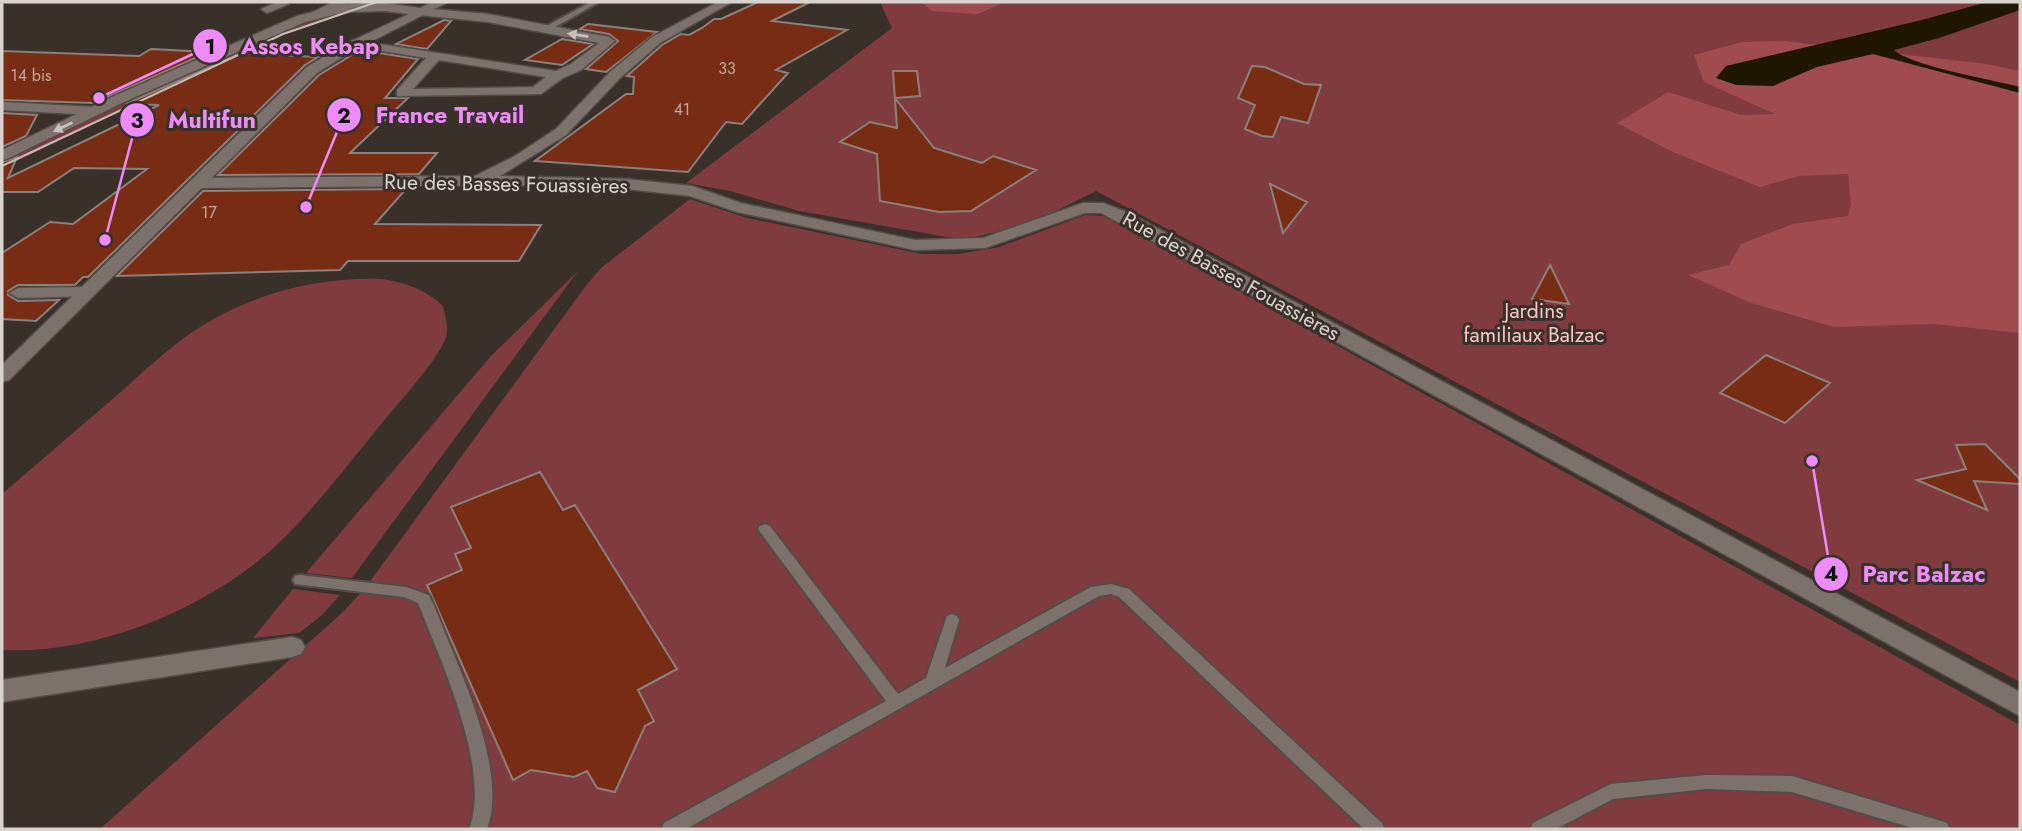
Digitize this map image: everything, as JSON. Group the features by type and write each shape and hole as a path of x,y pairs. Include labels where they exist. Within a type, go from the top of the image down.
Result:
{"street":[{"path":"479,180 520,159 561,132 615,75 656,40 726,2"},
{"path":"267,9 284,4"},
{"path":"2,156 288,23 344,4 422,12"},
{"path":"436,55 401,93 536,91 558,75 576,67 608,41 442,8"},
{"path":"2,376 312,71 358,43 422,12 442,8 518,10"},
{"path":"2,171 299,31 348,15 401,9"},
{"path":"358,43 558,75"},
{"path":"2,106 95,111"},
{"name":"Rue des Basses Fouassières","path":"196,183 581,181 692,191 737,207 915,245 985,243 1083,208 1103,208 1123,216 2020,705"},
{"path":"18,293 86,292"},
{"path":"2,691 292,647"}],"lane":[{"path":"545,29 596,2"},
{"path":"765,529 895,701"},
{"path":"300,580 407,592 424,599 476,739 483,796 482,824 478,829"},
{"path":"670,829 934,679 1096,591 1111,589 1124,593 1376,829"},
{"path":"934,679 952,620"},
{"path":"1539,829 1611,792 1706,782 1792,784 1941,829"}],"green space":[{"name":"Jardins familiaux Balzac","path":"880,2 2020,2 2020,682 1096,191 1034,222 964,240 799,211 730,191 686,183 892,28"},
{"path":"357,10 284,35 147,100 133,98 271,32 329,14"},
{"path":"123,103 136,104 2,168 2,159"},
{"path":"690,199 747,218 922,254 959,254 999,247 1085,215 1103,216 2020,725 2020,829 100,829 343,612 366,587 585,287 601,268"},
{"path":"578,271 352,578 306,573 491,356"},
{"path":"382,279 415,288 443,306 446,337 418,381 324,495 286,536 227,584 155,621 78,644 2,650 2,494 164,354 215,318 284,290 333,281"},
{"path":"293,589 340,595 321,616 299,633 253,638"}],"shaded area":[{"path":"921,2 1004,2 978,14 932,11"},
{"path":"1987,2 2020,2 2020,10 1939,38 1894,50 1934,67 2020,87 2020,93 1873,54 1817,67 1773,86 1736,85 1716,78 1726,66"},
{"path":"1784,41 1987,64 2020,71 2020,333 1934,324 1834,327 1751,303 1688,275 1729,265 1741,244 1793,224 1848,216 1851,205 1848,174 1799,176 1760,187 1673,152 1617,123 1668,92 1741,115 1775,114 1704,82 1694,55 1742,42"}],"building":[{"path":"758,2 810,2 772,21 847,30 776,70 788,73 742,124 726,122 688,172 535,161 626,94 633,94 634,77 627,76 662,45 681,34 689,35 714,19 721,19"},
{"path":"444,20 451,21 427,49 396,44"},
{"path":"588,24 657,32 606,72 586,69 618,41 609,34 580,29"},
{"path":"562,39 593,44 562,65 525,60"},
{"path":"151,49 209,52 94,103 2,100 2,51 139,56"},
{"path":"360,50 418,59 385,98 408,98 350,153 437,153 419,174 218,175 319,75"},
{"path":"241,53 318,57 305,65 88,277 83,277 75,285 18,285 8,291 8,295 18,301 59,300 36,321 2,319 2,253 50,222 73,224 147,169 74,168 38,192 2,192 2,162 17,157 8,178 159,105 126,104"},
{"path":"1252,66 1265,67 1304,84 1321,85 1308,123 1281,117 1273,137 1245,129 1255,105 1238,98"},
{"path":"893,71 917,71 920,96 895,98 934,148 982,163 993,156 1036,170 971,211 939,212 880,201 877,154 840,142 870,122 897,128"},
{"path":"2,113 37,115 26,136 2,147"},
{"path":"1270,184 1307,202 1283,233"},
{"path":"406,189 375,224 541,225 519,261 348,261 340,270 117,276 203,191"},
{"path":"1550,265 1569,304 1532,299"},
{"path":"1766,355 1830,383 1785,423 1720,393"},
{"path":"1985,444 2020,479 2020,484 1974,481 1987,510 1917,480 1966,469 1956,445"},
{"path":"540,472 563,510 575,505 677,669 638,690 654,721 645,726 615,792 597,788 587,771 574,777 531,770 513,780 427,585 462,570 455,554 471,548 451,507"}],"tram line":[{"path":"2,166 283,34 377,2"}],"place":[{"name":"Assos Kebap","path":"99,98"},
{"name":"France Travail","path":"306,207"},
{"name":"Multifun","path":"105,240"},
{"name":"Parc Balzac","path":"1812,461"}]}
